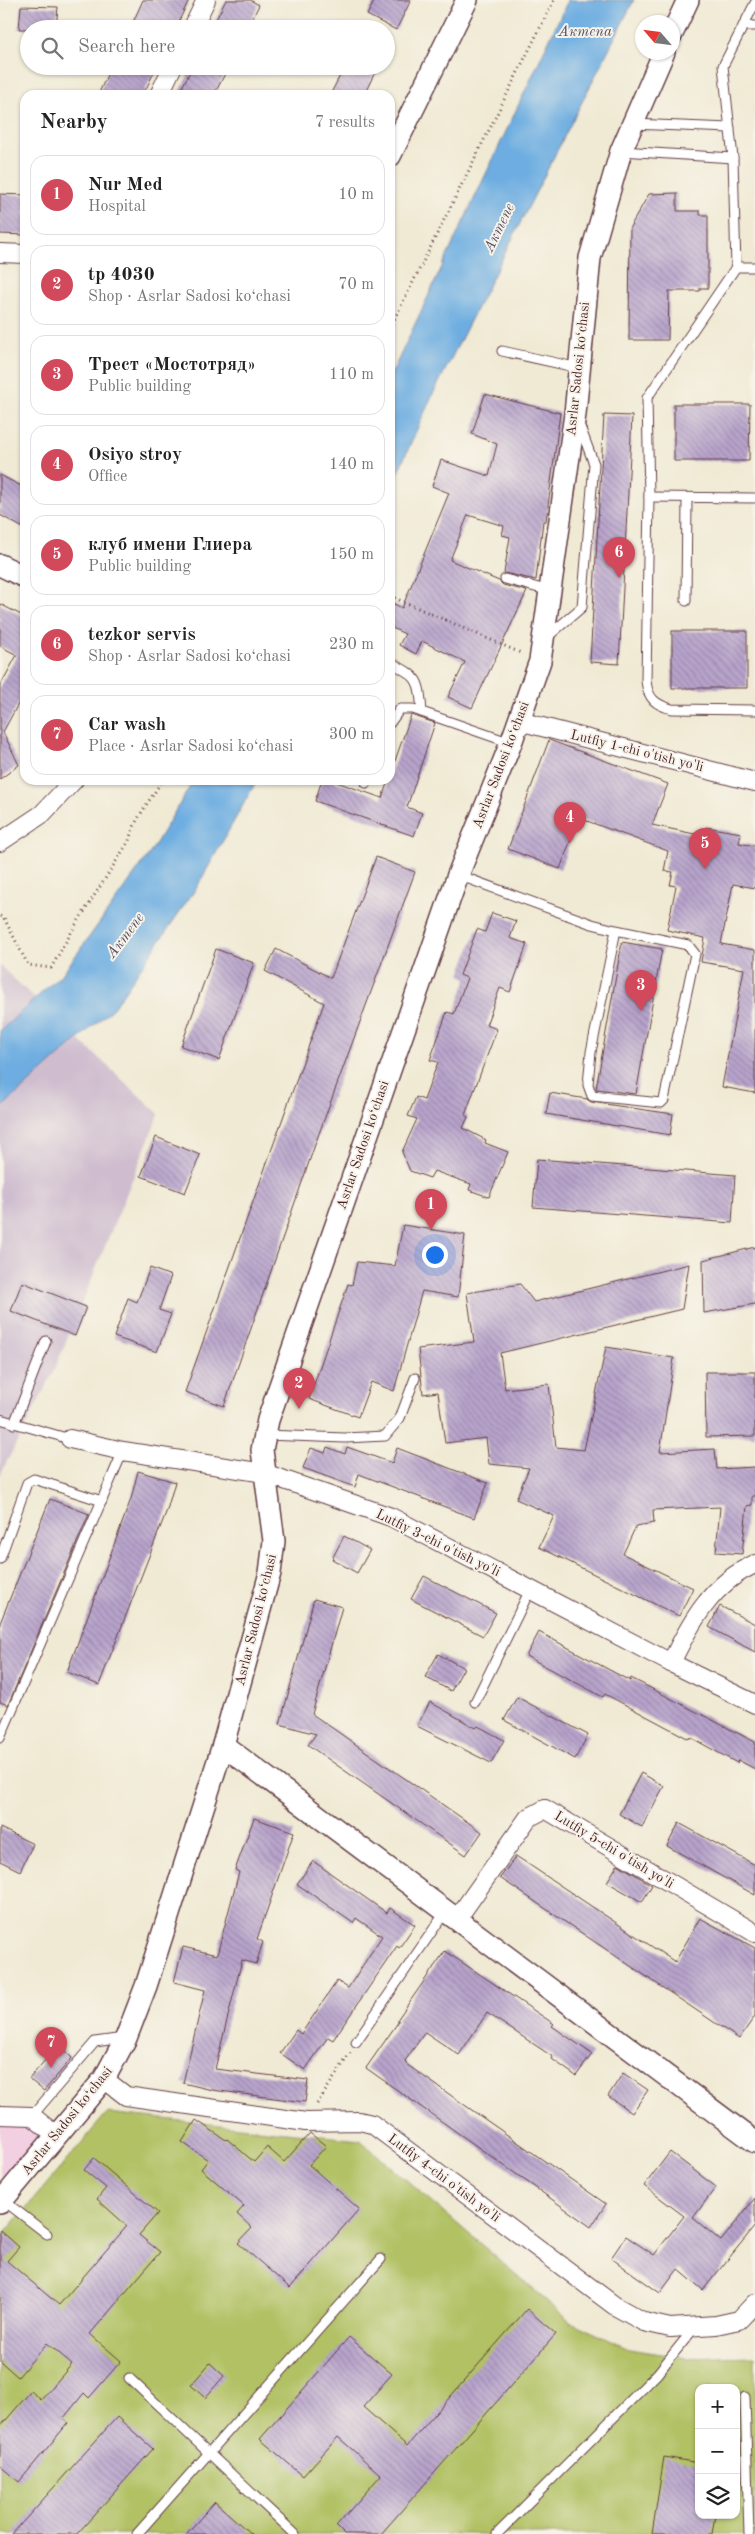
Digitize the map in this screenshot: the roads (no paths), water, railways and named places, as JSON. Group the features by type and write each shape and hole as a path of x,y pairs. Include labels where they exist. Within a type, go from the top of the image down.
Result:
{"street":[{"path":"196,20 206,0"},
{"path":"395,146 467,0"},
{"path":"680,17 688,0"},
{"name":"Asrlar Sadosi ko‘chasi","path":"1,2201 104,2079 126,2038 146,1986 223,1745 254,1639 273,1557 272,1513 264,1474 262,1450 264,1435 458,875 511,744 540,661 575,414 590,258 621,152 660,60"},
{"path":"161,90 169,75"},
{"path":"0,253 20,254"},
{"path":"0,565 20,575"},
{"name":"Lutfiy 1-chi o'tish yo'li","path":"519,721 755,782"},
{"path":"0,842 42,814 69,785"},
{"name":"Lutfiy 3-chi o'tish yo'li","path":"70,1439 123,1451 264,1474 391,1517 671,1663 755,1704"},
{"path":"671,1663 686,1631 711,1597 732,1577 755,1564"},
{"path":"223,1745 755,2142"},
{"name":"Lutfiy 5-chi o'tish yo'li","path":"452,1915 528,1818 545,1809 755,1933"},
{"name":"Lutfiy 4-chi o'tish yo'li","path":"104,2079 126,2096 306,2122 359,2121 372,2124 615,2306 644,2322 670,2328 695,2327 739,2320 755,2303"},
{"path":"0,2115 32,2116 57,2136"}],"lane":[{"path":"755,3 723,66 733,158 736,267 647,398 649,498 647,692 652,701 672,709 755,710"},
{"path":"743,26 755,26"},
{"path":"632,124 730,128"},
{"path":"621,152 733,158"},
{"path":"736,267 755,267"},
{"path":"502,351 579,368"},
{"path":"544,640 582,607 594,464 575,414"},
{"path":"649,498 755,498"},
{"path":"686,498 686,601"},
{"path":"505,579 550,591"},
{"path":"395,665 412,674 419,685 422,712"},
{"path":"395,716 400,709 413,709 511,744"},
{"path":"458,875 592,924 688,945 695,954 664,1100 661,1104 592,1096 588,1085 591,1052 616,930"},
{"path":"14,1424 46,1341"},
{"path":"264,1435 345,1438 385,1436 400,1418 415,1378"},
{"path":"0,1419 70,1439"},
{"path":"0,1738 3,1721 123,1451"},
{"path":"0,1559 27,1483 34,1479 102,1501"},
{"path":"474,1702 530,1590"},
{"path":"356,2042 452,1915"},
{"path":"32,2116 95,2042 126,2038"},
{"path":"1,2201 47,2234"},
{"path":"137,2534 381,2259"},
{"path":"497,2534 657,2374 695,2327"},
{"path":"129,2378 291,2532"},
{"path":"745,2397 751,2452 749,2534"}],"water":[{"name":"Актепа","path":"568,0 634,0 431,398 395,479 395,366"},
{"name":"Актепе","path":"191,785 254,785 197,887 113,1008 0,1109 0,1031 63,973 150,853"}],"place":[{"name":"tezkor servis","path":"619,578"},
{"name":"Osiyo stroy","path":"570,843"},
{"name":"клуб имени Глиера","path":"705,869"},
{"name":"Трест «Мостотряд»","path":"641,1011"},
{"name":"Nur Med","path":"431,1230"},
{"name":"tp 4030","path":"299,1409"},
{"name":"Car wash","path":"51,2068"}]}
